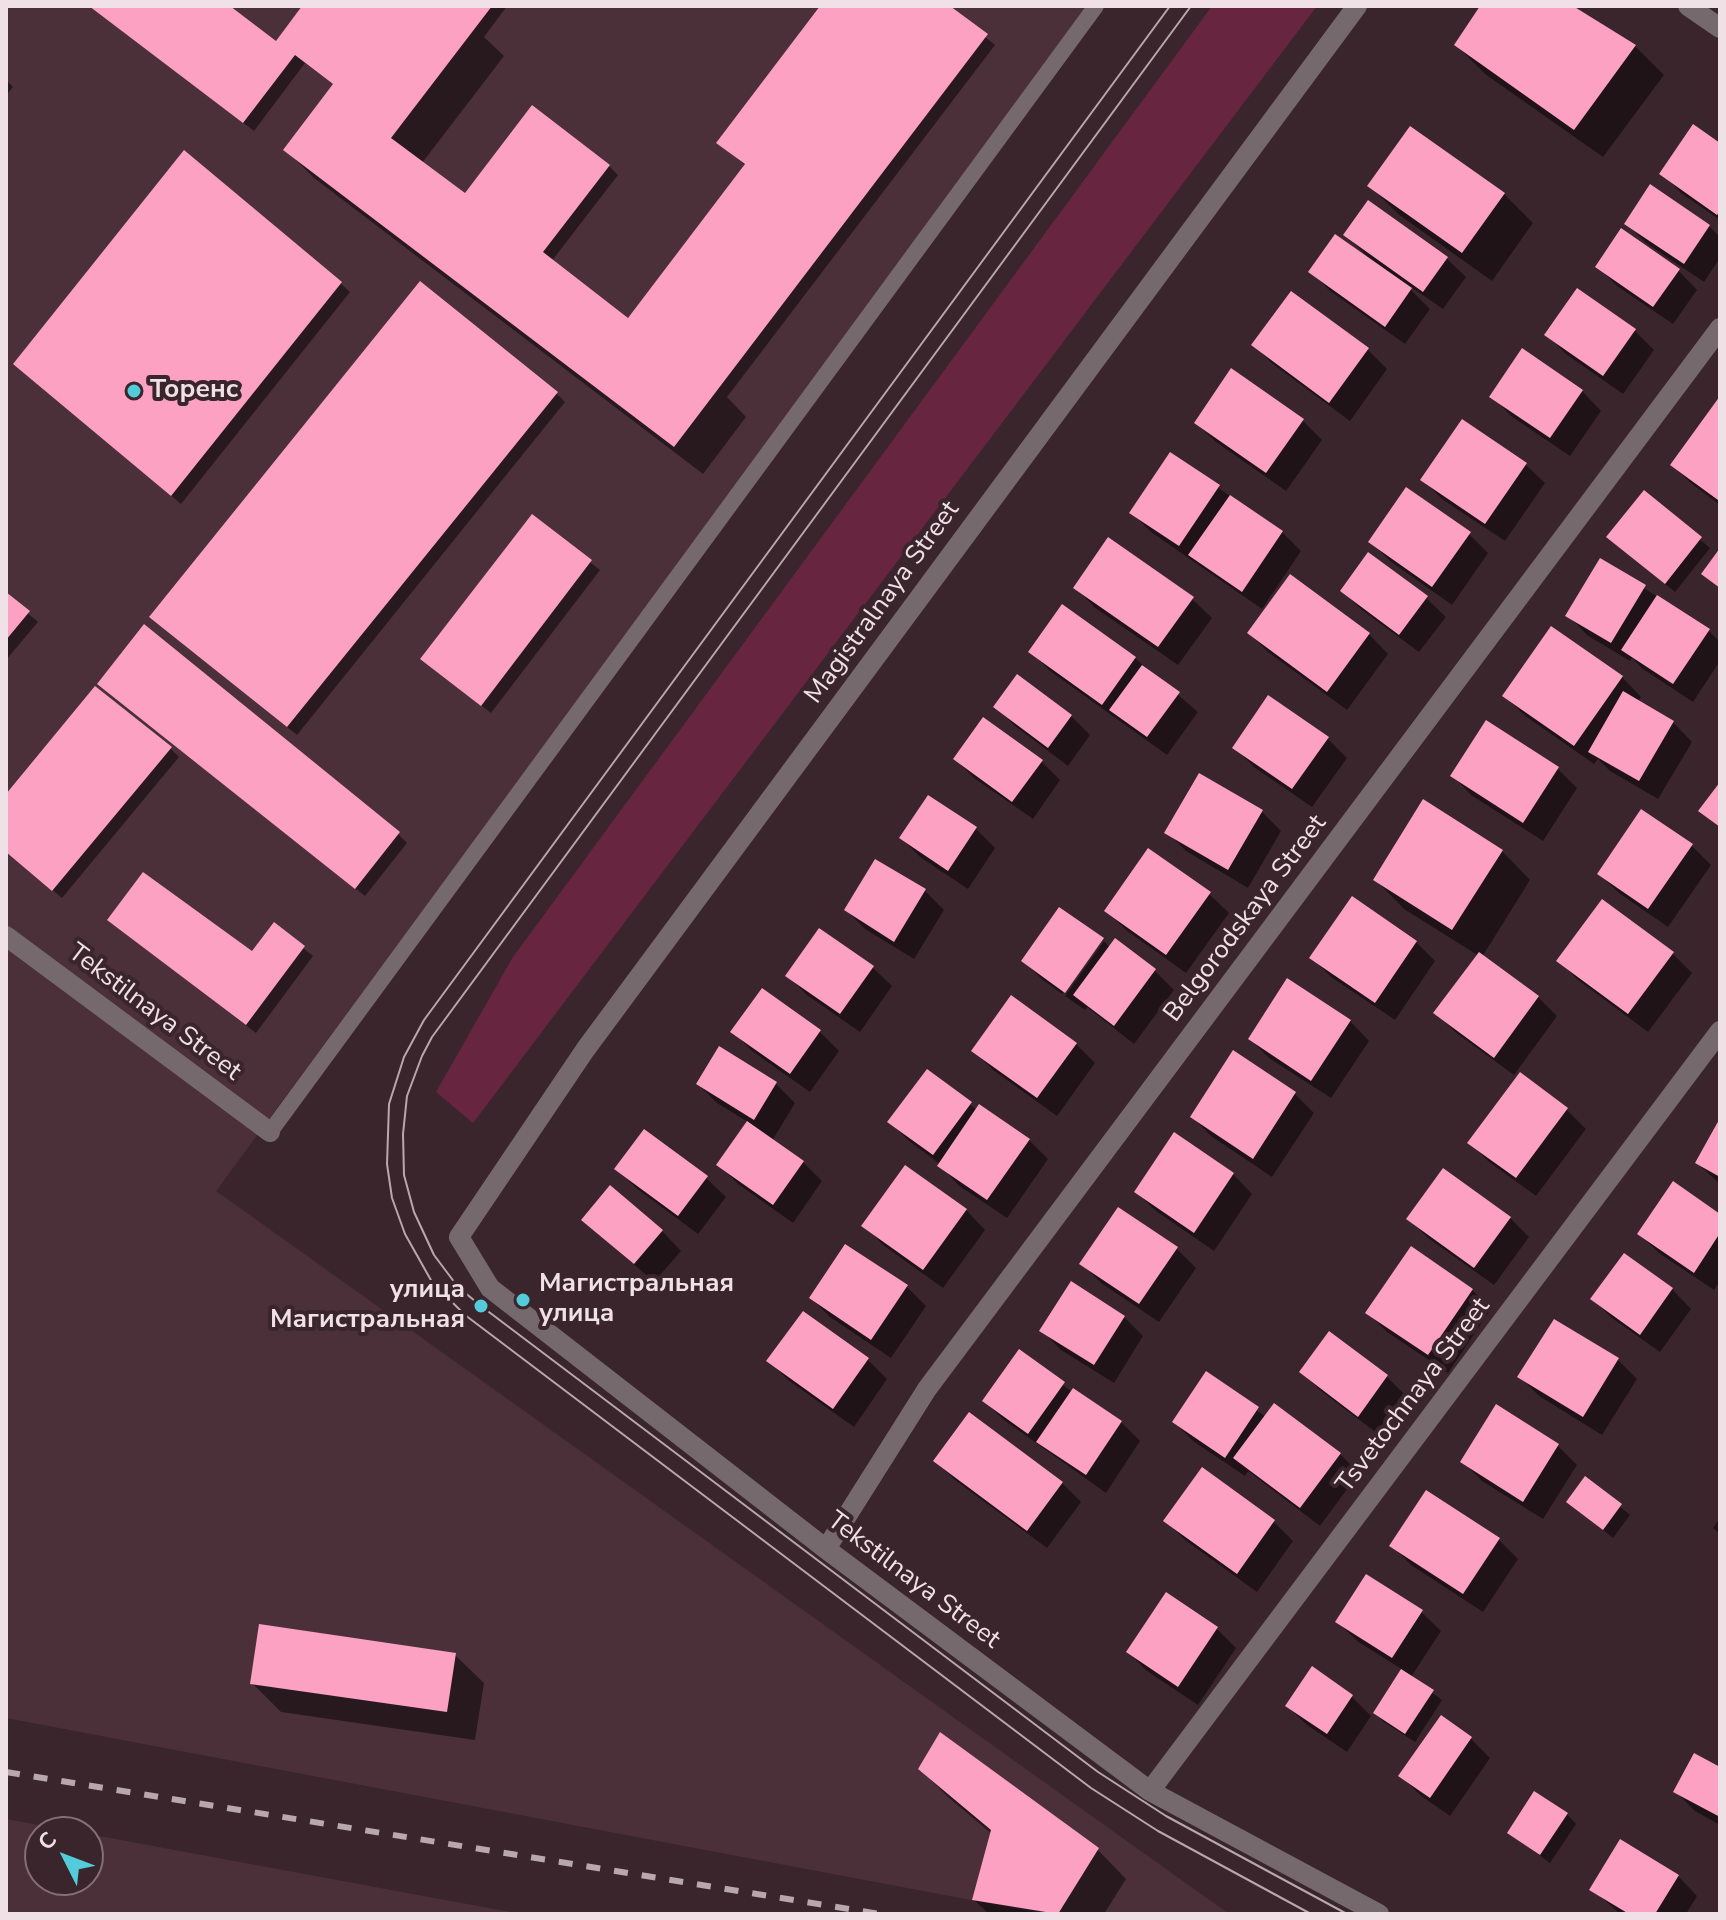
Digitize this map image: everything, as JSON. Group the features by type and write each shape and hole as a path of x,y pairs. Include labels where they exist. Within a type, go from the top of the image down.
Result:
{"street":[{"name":"Magistralnaya Street","path":"459,1237 585,1050 1357,6"},
{"path":"1688,6 1720,28"},
{"name":"Belgorodskaya Street","path":"826,1549 927,1389 1720,328"},
{"name":"Tekstilnaya Street","path":"6,936 270,1132"},
{"name":"Tsvetochnaya Street","path":"1150,1791 1720,1031"},
{"name":"Tekstilnaya Street","path":"459,1237 490,1288 826,1549 1150,1791 1379,1914"}],"lane":[{"path":"270,1132 1096,6"}],"shaded area":[{"path":"6,6 1089,6 216,1191 1229,1914 1045,1914 6,1718"},
{"path":"1212,6 1317,6 473,1123 436,1092 513,957"},
{"path":"6,1819 24,1822 24,1896 104,1896 104,1837 521,1914 6,1914"}],"building":[{"path":"89,6 230,6 276,41 302,6 492,6 391,138 465,193 532,105 610,165 543,252 628,318 745,164 716,143 820,6 950,6 988,34 674,447 283,150 333,84 295,55 243,123"},
{"path":"1480,6 1573,6 1636,45 1574,130 1454,45"},
{"path":"1693,124 1720,143 1720,211 1717,215 1659,174"},
{"path":"1410,126 1505,193 1462,253 1367,186"},
{"path":"184,150 342,282 171,496 13,364"},
{"path":"1650,184 1710,225 1684,264 1624,224"},
{"path":"1368,200 1448,257 1423,292 1343,235"},
{"path":"1621,228 1680,269 1653,307 1595,267"},
{"path":"1335,234 1412,288 1385,327 1308,272"},
{"path":"420,281 558,392 287,727 149,617"},
{"path":"1577,288 1636,329 1603,376 1544,335"},
{"path":"1291,291 1369,348 1329,403 1251,345"},
{"path":"1522,348 1583,390 1550,438 1489,397"},
{"path":"1231,368 1304,419 1266,473 1194,423"},
{"path":"1720,396 1720,498 1718,500 1670,465"},
{"path":"1462,419 1527,463 1485,524 1420,480"},
{"path":"1170,452 1220,485 1179,546 1129,513"},
{"path":"1406,487 1471,532 1432,587 1368,542"},
{"path":"1644,490 1702,537 1665,584 1606,537"},
{"path":"1230,495 1283,531 1242,592 1188,555"},
{"path":"532,514 592,560 481,706 420,659"},
{"path":"1108,537 1194,597 1158,647 1073,588"},
{"path":"1720,548 1720,588 1701,574"},
{"path":"1368,552 1428,596 1399,635 1340,591"},
{"path":"1600,558 1646,585 1611,643 1565,616"},
{"path":"1290,574 1370,633 1327,692 1247,633"},
{"path":"6,592 30,611 6,640"},
{"path":"1657,595 1710,629 1673,684 1621,650"},
{"path":"1062,604 1136,657 1102,705 1028,652"},
{"path":"144,624 400,832 355,889 97,684"},
{"path":"1551,626 1623,676 1574,746 1502,696"},
{"path":"1142,665 1180,692 1147,737 1109,710"},
{"path":"1017,674 1072,715 1048,748 993,707"},
{"path":"95,686 172,747 52,891 6,852 6,794"},
{"path":"1623,691 1674,721 1639,781 1588,752"},
{"path":"1268,695 1329,737 1292,789 1232,748"},
{"path":"983,717 1043,760 1012,802 953,759"},
{"path":"1486,720 1559,767 1523,823 1450,776"},
{"path":"1199,773 1263,810 1228,870 1164,833"},
{"path":"1720,782 1720,827 1698,811"},
{"path":"928,795 977,827 948,871 899,838"},
{"path":"1423,799 1503,850 1452,930 1373,880"},
{"path":"1641,809 1693,844 1648,909 1597,874"},
{"path":"1148,848 1211,892 1166,955 1104,911"},
{"path":"875,859 926,889 894,942 844,910"},
{"path":"143,872 252,951 274,922 305,946 246,1025 107,920"},
{"path":"1352,896 1417,941 1375,1003 1309,958"},
{"path":"1602,899 1674,952 1628,1014 1556,961"},
{"path":"1059,907 1104,938 1065,993 1021,961"},
{"path":"819,928 874,966 840,1014 785,976"},
{"path":"1115,938 1156,969 1114,1026 1073,995"},
{"path":"1479,952 1539,996 1494,1058 1433,1013"},
{"path":"1287,978 1351,1020 1311,1081 1248,1039"},
{"path":"762,988 821,1030 790,1074 730,1032"},
{"path":"1011,995 1077,1043 1037,1098 971,1051"},
{"path":"719,1046 777,1082 754,1120 696,1084"},
{"path":"1233,1050 1296,1092 1253,1159 1190,1117"},
{"path":"927,1069 972,1102 933,1155 887,1122"},
{"path":"1520,1072 1568,1108 1516,1178 1467,1143"},
{"path":"979,1104 1030,1139 987,1200 937,1166"},
{"path":"1720,1118 1720,1177 1695,1163"},
{"path":"747,1121 804,1161 773,1205 716,1165"},
{"path":"644,1129 708,1176 678,1216 614,1169"},
{"path":"1174,1132 1234,1173 1194,1233 1134,1192"},
{"path":"905,1165 967,1209 923,1270 861,1226"},
{"path":"1443,1168 1511,1217 1474,1268 1406,1219"},
{"path":"1673,1181 1720,1214 1720,1233 1694,1273 1637,1234"},
{"path":"610,1185 663,1230 634,1264 581,1220"},
{"path":"1118,1207 1178,1247 1139,1304 1079,1264"},
{"path":"845,1244 908,1285 871,1340 809,1298"},
{"path":"1411,1246 1473,1289 1428,1355 1365,1313"},
{"path":"1624,1253 1673,1288 1640,1335 1590,1299"},
{"path":"1071,1281 1125,1316 1094,1365 1039,1331"},
{"path":"803,1311 869,1358 833,1409 766,1361"},
{"path":"1554,1319 1619,1358 1583,1417 1517,1377"},
{"path":"1329,1331 1388,1375 1358,1417 1299,1372"},
{"path":"1019,1349 1065,1382 1028,1434 982,1401"},
{"path":"1206,1371 1259,1407 1225,1458 1172,1422"},
{"path":"1073,1388 1122,1421 1086,1475 1036,1442"},
{"path":"1274,1403 1341,1453 1300,1508 1233,1458"},
{"path":"1496,1404 1559,1444 1523,1502 1460,1462"},
{"path":"969,1412 1063,1482 1027,1531 933,1461"},
{"path":"1202,1467 1275,1520 1237,1574 1163,1521"},
{"path":"1585,1476 1622,1504 1603,1530 1566,1502"},
{"path":"1426,1490 1500,1538 1463,1594 1389,1546"},
{"path":"1366,1574 1423,1610 1392,1658 1335,1622"},
{"path":"1166,1592 1218,1627 1178,1687 1126,1652"},
{"path":"259,1624 456,1653 447,1712 250,1684"},
{"path":"1312,1666 1353,1695 1327,1734 1285,1706"},
{"path":"1401,1669 1434,1690 1405,1734 1373,1713"},
{"path":"1441,1715 1472,1737 1430,1798 1398,1776"},
{"path":"940,1732 1099,1848 1058,1914 972,1900 991,1830 918,1769"},
{"path":"1694,1753 1720,1767 1720,1817 1673,1792"},
{"path":"1534,1791 1568,1813 1540,1855 1507,1833"},
{"path":"1620,1839 1679,1875 1655,1914 1629,1914 1589,1890"}],"tram line":[{"path":"1170,6 424,1020 404,1057 389,1104 387,1164 392,1198 405,1234 432,1282 465,1315 1091,1788 1158,1831 1311,1914"},
{"path":"1191,6 432,1037 407,1096 403,1134 404,1175 414,1212 434,1255 458,1287 481,1306 1098,1772 1166,1816 1347,1914"}],"railway":[{"path":"6,1772 880,1914"}],"place":[{"name":"Торенс","path":"134,391"},
{"name":"Магистральная улица","path":"523,1300"},
{"name":"улица Магистральная","path":"481,1306"}]}
